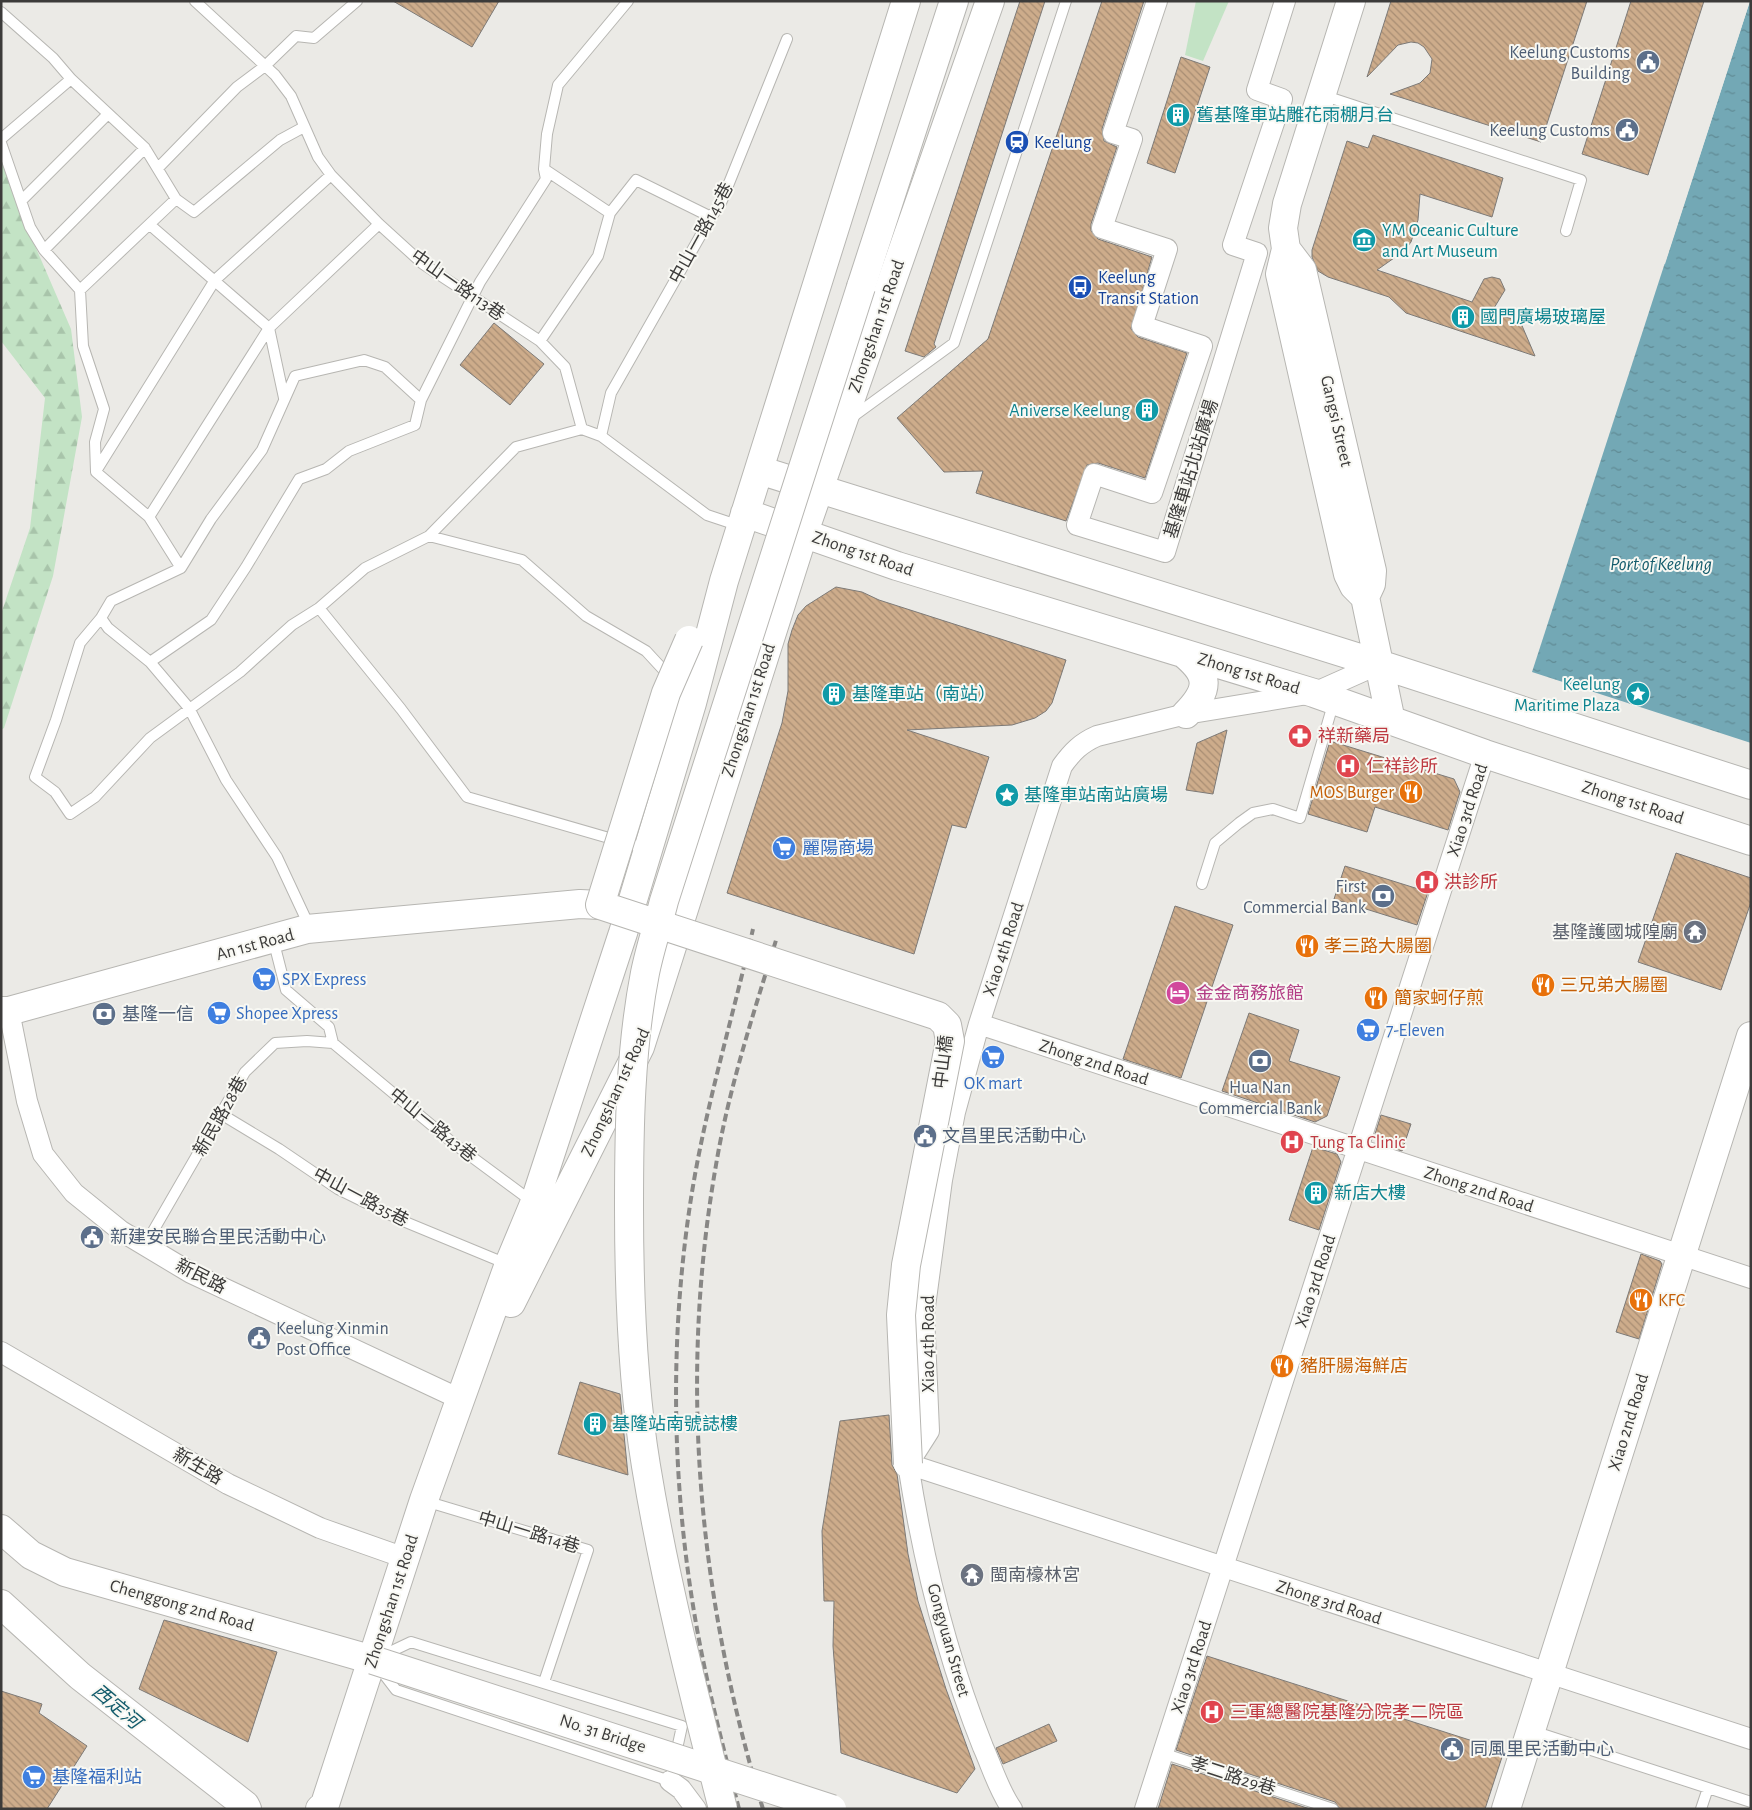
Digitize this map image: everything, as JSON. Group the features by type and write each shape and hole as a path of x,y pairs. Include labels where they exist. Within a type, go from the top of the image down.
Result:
{"main road":[{"name":"Zhongshan 1st Road","path":"323,1806 373,1660 424,1500 462,1400 509,1264 534,1204 623,933 647,849 686,695 724,581 906,1"},
{"path":"724,1809 695,1700 660,1545 645,1463 638,1400 629,1254 630,1101 636,1032 646,972 664,901 954,1"},
{"name":"Zhongshan 1st Road","path":"462,1400 640,1047 804,532 990,1"},
{"name":"Gangsi Street","path":"1351,1 1287,204 1283,228 1286,249 1302,270 1369,562 1371,584 1365,597 1391,721"},
{"path":"759,470 1379,664 1751,786"},
{"name":"Zhong 1st Road","path":"743,519 804,532 898,566 1324,697 1486,754 1751,841"},
{"path":"600,905 666,693 689,640 724,581"},
{"path":"1183,653 1199,668 1204,683 1198,699 1186,714"},
{"name":"中山橋","path":"515,910 580,904 600,905 938,1016 947,1025 950,1041 906,1265 901,1315 908,1464"},
{"name":"An 1st Road","path":"5,1011 307,930 515,910"},
{"name":"Xiao 2nd Road","path":"1506,1809 1556,1676 1688,1257 1751,1036"},
{"name":"Xiao 2nd Road","path":"1688,1257 1751,1087"},
{"name":"Chenggong 2nd Road","path":"1,1530 31,1555 65,1572 373,1660"},
{"path":"1,1604 80,1676 246,1807"},
{"name":"No. 31 Bridge","path":"373,1660 832,1809"},
{"path":"1522,1809 1545,1735 1556,1676"}],"street":[{"name":"基隆車站北站廣場","path":"1157,1 1113,133 1132,139 1102,228 1167,249 1142,326 1202,346 1152,493 1094,474 1077,525 1165,552 1258,253 1233,244 1282,98 1257,90 1285,1"},
{"name":"Xiao 4th Road","path":"908,1464 929,1431 924,1314 948,1147 978,1024 1062,766 1072,752 1085,741 1097,736 1186,714 1324,697 1379,664"},
{"name":"Xiao 3rd Road","path":"1145,1809 1486,754"},
{"name":"新民路","path":"5,1011 27,1101 43,1154 74,1193 121,1231 191,1273 462,1400"},
{"name":"Zhong 2nd Road","path":"978,1024 1751,1278"},
{"name":"新生路","path":"1,1352 228,1484 320,1528 405,1558"},
{"name":"Zhong 3rd Road","path":"908,1464 1751,1739"},
{"name":"Gongyuan Street","path":"908,1464 916,1515 949,1646 976,1728 1011,1808"},
{"path":"670,1782 681,1789 696,1809"}],"lane":[{"name":"中山一路113巷","path":"194,1 275,75 291,96 318,157 331,175 379,224 423,264 540,341 565,367 582,429"},
{"path":"158,168 237,87 265,66 296,36 314,38 357,1"},
{"path":"150,662 211,620 246,567 298,479 326,468 349,451 415,425 421,400 473,297 546,179 544,170 547,134 558,85 628,1"},
{"path":"841,425 954,343 1066,1"},
{"path":"1,12 53,58 71,79 145,148 176,199 194,212 280,140 304,127"},
{"name":"中山一路145巷","path":"601,436 611,393 711,217 721,203 787,39"},
{"path":"71,79 1,141 30,226 44,250 80,290 83,346 104,409 95,442 96,472 148,517 181,568"},
{"path":"1321,95 1581,180 1566,231"},
{"path":"22,200 108,114"},
{"path":"44,250 145,148"},
{"path":"544,170 610,213"},
{"path":"96,472 215,280 331,175"},
{"path":"540,341 598,256 610,213 636,180 711,217"},
{"path":"80,290 176,199"},
{"path":"148,517 269,328 379,224"},
{"path":"150,225 269,328 284,398"},
{"path":"421,400 385,367 364,360 295,376 262,450 211,519 181,568 111,601 101,618 80,643 56,720 35,777 55,792 70,814 95,797 150,738 240,672 292,625 319,608 365,568 429,536 516,447 582,429 601,436 707,515 743,519"},
{"path":"429,536 522,560 586,616 646,651 686,695"},
{"path":"319,608 401,709 467,797 647,849"},
{"path":"101,618 108,628 150,662 189,708 226,780 277,857 305,917 307,930"},
{"path":"1202,884 1215,843 1238,823 1253,813 1273,809 1300,818 1324,697"},
{"path":"273,939 286,990 330,1027 333,1043"},
{"name":"新民路28巷","path":"145,1245 245,1072 274,1043 307,1041 333,1043"},
{"name":"中山一路43巷","path":"333,1043 453,1143 534,1204"},
{"name":"中山一路35巷","path":"221,1114 280,1149 338,1189 403,1221 509,1264"},
{"name":"中山一路14巷","path":"424,1500 588,1550 544,1682"},
{"path":"411,1642 544,1682 682,1726 670,1782 396,1690 373,1660 411,1642"},
{"path":"1545,1735 1751,1802"},
{"name":"孝二路29巷","path":"1162,1753 1333,1809"},
{"path":"1701,1809 1708,1788"}],"green space":[{"path":"1196,1 1229,1 1203,61 1185,55"},
{"path":"1,137 23,218 71,329 82,417 53,576 4,728 1,730 1,614 30,528 45,398 1,341"}],"water":[{"name":"Port of Keelung","path":"1751,1 1751,743 1532,672"}],"pier":[{"path":"1748,1 1750,1 1665,264 1662,263"}],"building":[{"path":"393,1 499,1 472,47"},
{"path":"1020,1 1045,1 934,344 936,347 924,357 905,351"},
{"name":"Keelung Transit Station","path":"1102,1 1144,1 1102,129 1104,141 1117,147 1091,224 1091,231 1098,239 1152,257 1131,329 1138,337 1187,353 1145,478 1098,463 1087,465 1066,521 976,493 983,471 944,472 897,418 988,339"},
{"path":"1391,1 1587,1 1541,142 1390,94 1420,83 1430,73 1432,59 1424,47 1418,43 1411,42 1398,45 1367,77"},
{"name":"Keelung Customs Building","path":"1631,1 1704,1 1648,175 1582,154"},
{"name":"舊基隆車站雕花雨棚月台","path":"1181,57 1210,67 1175,173 1147,163"},
{"path":"1373,135 1503,178 1492,217 1420,194 1418,220 1411,242 1404,251 1377,270 1472,302 1484,279 1492,277 1500,279 1505,290 1491,313 1520,321 1535,356 1406,313 1389,297 1328,277 1318,271 1312,257 1312,250 1347,141 1368,148"},
{"path":"494,323 544,364 510,405 460,365"},
{"path":"836,587 862,592 879,600 1066,660 1052,703 1046,711 1035,718 1012,725 907,730 989,757 966,828 952,825 914,954 727,893 782,723 788,691 788,644 792,630 798,615 806,606"},
{"path":"1227,730 1213,794 1186,790 1197,743"},
{"path":"1330,741 1454,779 1460,792 1448,830 1375,807 1367,832 1308,814"},
{"name":"基隆護國城隍廟","path":"1676,853 1751,878 1751,902 1721,990 1638,962"},
{"name":"First Commercial Bank","path":"1345,866 1428,892 1417,925 1334,899"},
{"name":"金金商務旅館","path":"1175,906 1233,925 1181,1078 1123,1059"},
{"name":"Hua Nan Commercial Bank","path":"1249,1013 1299,1030 1289,1061 1340,1077 1327,1116 1315,1122 1222,1091"},
{"path":"1381,1115 1411,1124 1402,1151 1380,1144 1375,1134"},
{"name":"新店大樓","path":"1313,1147 1337,1154 1341,1162 1319,1230 1289,1220"},
{"name":"KFC","path":"1641,1254 1660,1261 1662,1264 1639,1339 1616,1332"},
{"name":"基隆站南號誌樓","path":"580,1382 620,1394 628,1475 558,1454"},
{"path":"889,1415 892,1465 897,1474 908,1554 918,1601 946,1689 975,1769 957,1793 841,1753 833,1646 834,1601 824,1601 822,1531 840,1421"},
{"path":"164,1620 277,1652 248,1742 139,1689"},
{"path":"1207,1656 1504,1751 1485,1809 1340,1809 1335,1802 1176,1750"},
{"name":"基隆福利站","path":"1,1691 42,1704 39,1713 87,1746 47,1809 1,1809"},
{"path":"1049,1724 1057,1741 1003,1764 996,1748"},
{"path":"1172,1764 1310,1809 1158,1809"}],"railway":[{"path":"739,1809 706,1675 689,1577 678,1471 676,1364 683,1258 696,1170 753,929"},
{"path":"763,1809 741,1730 723,1650 710,1570 701,1490 697,1409 698,1328 704,1246 721,1136 743,1050 777,937"}],"place":[{"name":"Keelung Customs Building","path":"1648,62"},
{"name":"舊基隆車站雕花雨棚月台","path":"1178,115"},
{"name":"Keelung Customs","path":"1627,130"},
{"name":"Keelung","path":"1017,142"},
{"name":"YM Oceanic Culture and Art Museum","path":"1364,240"},
{"name":"Keelung Transit Station","path":"1080,287"},
{"name":"國門廣場玻璃屋","path":"1463,317"},
{"name":"Aniverse Keelung","path":"1147,410"},
{"name":"基隆車站（南站）","path":"834,694"},
{"name":"Keelung Maritime Plaza","path":"1638,694"},
{"name":"祥新藥局","path":"1300,736"},
{"name":"仁祥診所","path":"1348,766"},
{"name":"MOS Burger","path":"1411,792"},
{"name":"基隆車站南站廣場","path":"1007,795"},
{"name":"麗陽商場","path":"784,848"},
{"name":"洪診所","path":"1427,882"},
{"name":"First Commercial Bank","path":"1383,896"},
{"name":"基隆護國城隍廟","path":"1695,932"},
{"name":"孝三路大腸圈","path":"1307,946"},
{"name":"SPX Express","path":"264,979"},
{"name":"三兄弟大腸圈","path":"1543,985"},
{"name":"金金商務旅館","path":"1178,993"},
{"name":"簡家蚵仔煎","path":"1376,998"},
{"name":"Shopee Xpress","path":"219,1013"},
{"name":"基隆一信","path":"104,1014"},
{"name":"7-Eleven","path":"1368,1030"},
{"name":"OK mart","path":"993,1057"},
{"name":"Hua Nan Commercial Bank","path":"1260,1061"},
{"name":"文昌里民活動中心","path":"925,1136"},
{"name":"Tung Ta Clinic","path":"1292,1142"},
{"name":"新店大樓","path":"1316,1193"},
{"name":"新建安民聯合里民活動中心","path":"92,1237"},
{"name":"KFC","path":"1641,1300"},
{"name":"Keelung Xinmin Post Office","path":"259,1338"},
{"name":"豬肝腸海鮮店","path":"1282,1366"},
{"name":"基隆站南號誌樓","path":"595,1424"},
{"name":"閩南檺林宮","path":"972,1575"},
{"name":"三軍總醫院基隆分院孝二院區","path":"1212,1712"},
{"name":"同風里民活動中心","path":"1452,1749"},
{"name":"基隆福利站","path":"34,1777"}],"water label":[{"name":"西定河","path":"117,1706"}]}
